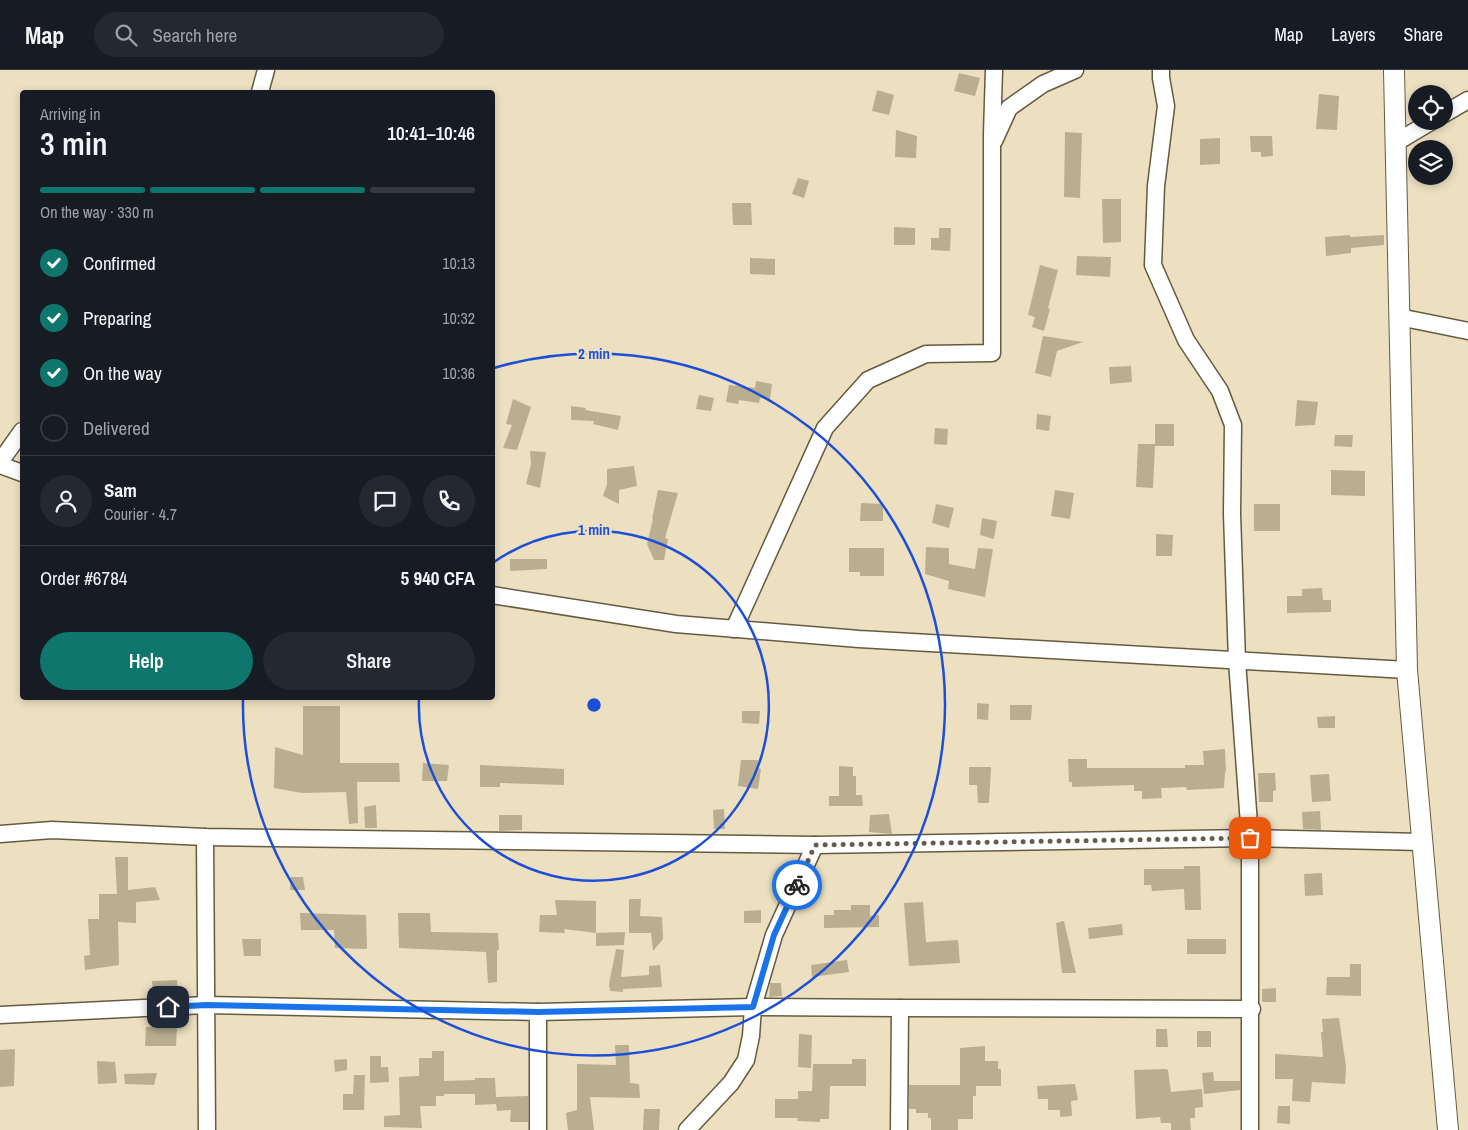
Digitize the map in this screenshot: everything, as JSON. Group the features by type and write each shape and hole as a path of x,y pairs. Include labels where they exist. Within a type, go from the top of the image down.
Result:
{"street":[{"path":"261,90 266,70"},
{"path":"993,210 992,134 994,70"},
{"path":"734,629 825,428 868,380 926,354 992,353 993,144 1009,108 1043,84 1075,70"},
{"path":"1161,70 1160,78 1166,106 1156,186 1153,266 1186,340 1220,390 1233,425 1232,514 1237,660 1250,838 1252,1009 1250,1130"},
{"path":"1394,70 1407,670 1448,1130"},
{"path":"1453,109 1468,100"},
{"path":"1396,143 1417,130"},
{"path":"1399,316 1468,331"},
{"path":"20,434 0,464 20,472"},
{"path":"495,594 676,624 734,629 869,639 1407,670"},
{"path":"0,834 52,830 205,837 815,845 1250,838 1422,842"},
{"path":"205,837 208,1130"},
{"path":"687,1130 731,1083 746,1060 751,1036 753,1007 774,935 815,845"},
{"path":"0,1014 206,1005 538,1012 753,1007 1252,1009"},
{"path":"899,1130 900,1008"},
{"path":"538,1012 538,1130"}],"building":[{"path":"959,73 980,78 975,96 954,91"},
{"path":"877,90 894,95 889,115 872,111"},
{"path":"1319,94 1339,96 1337,130 1316,129"},
{"path":"896,130 917,136 916,158 895,157"},
{"path":"1065,132 1082,133 1080,198 1064,197"},
{"path":"1250,136 1272,136 1273,156 1261,157 1261,152 1251,152"},
{"path":"1220,138 1220,164 1200,165 1200,139"},
{"path":"798,178 809,181 804,198 792,194"},
{"path":"1102,199 1121,199 1121,242 1103,243"},
{"path":"732,203 751,203 752,225 733,225"},
{"path":"894,227 915,228 915,245 894,245"},
{"path":"939,228 951,228 950,251 931,250 931,238 939,238"},
{"path":"1350,235 1350,237 1384,235 1384,245 1351,248 1351,253 1326,256 1325,237"},
{"path":"1077,256 1111,257 1110,277 1076,275"},
{"path":"750,258 775,259 775,275 750,274"},
{"path":"1040,265 1058,270 1044,331 1032,327 1035,317 1028,315"},
{"path":"1043,336 1083,342 1057,351 1051,377 1035,373"},
{"path":"1131,366 1132,382 1110,384 1109,367"},
{"path":"756,381 772,384 770,399 760,398 759,403 739,400 738,404 726,402 729,385 755,388"},
{"path":"699,395 714,398 711,411 696,409"},
{"path":"513,399 531,407 517,450 503,448 512,425 506,424"},
{"path":"1297,400 1318,402 1315,425 1295,426"},
{"path":"571,406 621,416 618,430 593,424 594,421 571,420"},
{"path":"1037,414 1051,416 1049,431 1036,429"},
{"path":"1155,424 1174,424 1174,446 1155,446"},
{"path":"935,428 948,429 947,445 934,444"},
{"path":"1335,435 1353,435 1352,447 1334,446"},
{"path":"1138,444 1155,444 1153,488 1136,487"},
{"path":"530,451 546,452 540,488 526,484 531,464"},
{"path":"634,466 637,486 619,490 619,504 603,496 607,484 607,469"},
{"path":"1331,470 1365,471 1365,496 1331,495"},
{"path":"658,490 678,493 665,538 668,539 664,560 654,560 647,544"},
{"path":"1055,490 1074,493 1070,519 1051,516"},
{"path":"861,503 883,504 883,521 860,521"},
{"path":"936,504 954,508 949,528 932,523"},
{"path":"1254,504 1280,504 1280,531 1254,531"},
{"path":"982,518 997,521 994,539 980,535"},
{"path":"1156,534 1173,535 1172,556 1156,556"},
{"path":"926,547 949,548 949,564 975,569 978,548 993,549 985,597 948,589 949,581 925,574"},
{"path":"849,548 884,548 884,576 860,576 860,572 849,572"},
{"path":"510,559 547,559 547,569 510,571"},
{"path":"1322,588 1323,600 1331,600 1331,612 1287,613 1287,596 1302,596 1302,589"},
{"path":"977,703 989,704 988,720 977,719"},
{"path":"1010,705 1032,705 1031,720 1010,720"},
{"path":"303,706 340,706 340,763 399,763 400,782 357,782 358,823 349,824 346,792 302,793 274,788 275,747 303,755"},
{"path":"742,711 760,711 759,724 742,723"},
{"path":"1335,716 1335,728 1318,728 1317,717"},
{"path":"1225,749 1226,771 1224,788 1187,790 1186,787 1161,788 1162,798 1142,799 1142,791 1134,791 1134,785 1072,787 1072,782 1069,782 1068,759 1087,759 1087,768 1185,768 1185,765 1204,765 1203,751"},
{"path":"741,760 758,760 758,768 761,769 758,789 738,786"},
{"path":"423,763 449,765 447,781 422,781"},
{"path":"480,765 564,769 564,785 500,783 500,787 480,787"},
{"path":"839,766 853,767 853,776 856,776 856,795 862,795 863,806 829,806 829,796 839,796"},
{"path":"969,767 991,767 989,803 978,803 977,785 969,785"},
{"path":"1258,773 1275,773 1276,790 1273,791 1273,802 1259,802"},
{"path":"1329,774 1331,801 1312,802 1310,775"},
{"path":"376,805 377,828 365,828 364,807"},
{"path":"724,809 725,829 714,829 713,810"},
{"path":"1320,811 1321,830 1303,829 1302,812"},
{"path":"889,814 892,834 869,832 870,815"},
{"path":"499,815 522,815 522,830 499,831"},
{"path":"115,857 128,857 128,890 155,887 160,900 136,902 136,923 118,922 119,965 85,970 84,956 90,955 88,919 99,919 99,894 117,894"},
{"path":"1184,866 1200,866 1201,910 1185,910 1184,889 1152,891 1151,885 1144,885 1144,869 1184,869"},
{"path":"1322,873 1323,895 1305,896 1304,874"},
{"path":"291,877 303,877 305,890 290,890"},
{"path":"629,899 641,899 640,916 662,917 663,939 653,951 651,933 629,933"},
{"path":"555,900 596,901 596,933 564,929 565,933 539,932 540,915 557,915"},
{"path":"923,902 926,942 958,940 960,963 909,966 904,903"},
{"path":"851,905 870,905 870,916 879,915 879,927 824,928 824,915 834,915 834,910 851,910"},
{"path":"761,910 761,923 744,923 744,911"},
{"path":"300,913 366,915 367,949 335,948 334,930 301,930"},
{"path":"398,913 430,913 431,932 498,933 497,982 488,983 486,952 399,948"},
{"path":"1064,921 1076,973 1062,973 1056,923"},
{"path":"1122,924 1123,935 1089,939 1088,928"},
{"path":"625,932 624,945 596,946 596,933"},
{"path":"242,939 261,939 261,956 244,956"},
{"path":"1187,939 1226,939 1226,954 1187,954"},
{"path":"616,949 624,950 621,977 649,975 649,966 660,965 662,987 623,989 623,992 610,991 609,984"},
{"path":"847,960 849,972 812,977 811,965"},
{"path":"1350,964 1361,964 1361,996 1326,995 1327,977 1350,977"},
{"path":"177,980 178,993 153,993 152,981"},
{"path":"770,983 781,983 782,996 769,997"},
{"path":"1276,988 1276,1002 1262,1002 1262,989"},
{"path":"1339,1018 1346,1067 1345,1084 1312,1082 1310,1102 1292,1101 1293,1079 1275,1079 1275,1054 1323,1057 1322,1019"},
{"path":"177,1026 176,1046 145,1046 146,1027"},
{"path":"1156,1029 1167,1029 1168,1047 1156,1047"},
{"path":"1197,1031 1211,1031 1211,1047 1197,1047"},
{"path":"799,1034 812,1035 811,1068 798,1067"},
{"path":"615,1045 629,1045 630,1083 639,1084 640,1098 590,1097 594,1130 568,1130 566,1113 577,1110 577,1064 616,1065"},
{"path":"985,1046 985,1061 998,1061 998,1069 1001,1069 1001,1086 976,1086 976,1096 973,1096 973,1119 958,1119 958,1130 931,1130 931,1118 928,1118 928,1113 916,1113 916,1109 909,1109 909,1085 960,1085 960,1048"},
{"path":"15,1049 14,1086 0,1087 0,1050"},
{"path":"432,1051 444,1051 444,1081 495,1078 496,1097 528,1096 528,1122 510,1122 511,1110 497,1111 496,1104 475,1105 475,1094 444,1094 444,1096 436,1096 436,1106 420,1106 422,1128 384,1127 384,1116 400,1115 399,1077 419,1076 419,1058 432,1058"},
{"path":"370,1056 381,1056 381,1067 388,1067 389,1082 370,1083"},
{"path":"347,1059 347,1070 335,1072 334,1060"},
{"path":"852,1059 866,1059 866,1086 830,1086 829,1119 820,1119 820,1122 797,1121 798,1118 775,1118 775,1099 798,1099 798,1091 812,1091 813,1064 852,1064"},
{"path":"97,1061 115,1062 117,1083 98,1084"},
{"path":"1134,1070 1168,1070 1171,1092 1202,1089 1203,1107 1195,1108 1195,1118 1190,1118 1191,1130 1171,1130 1171,1123 1161,1123 1160,1117 1136,1119"},
{"path":"1213,1072 1214,1081 1240,1081 1240,1090 1204,1094 1202,1073"},
{"path":"157,1073 154,1085 125,1084 124,1074"},
{"path":"354,1075 365,1075 364,1110 343,1110 343,1094 353,1094"},
{"path":"1075,1084 1078,1100 1071,1101 1072,1116 1060,1117 1060,1110 1048,1110 1048,1099 1038,1099 1037,1086"},
{"path":"1278,1106 1290,1106 1290,1124 1277,1123"},
{"path":"644,1109 660,1109 659,1130 643,1130"}],"way so far":[{"path":"797,885 815,845 1250,838"}],"route":[{"path":"168,1007 206,1005 538,1012 753,1007 774,935 797,885"}]}
